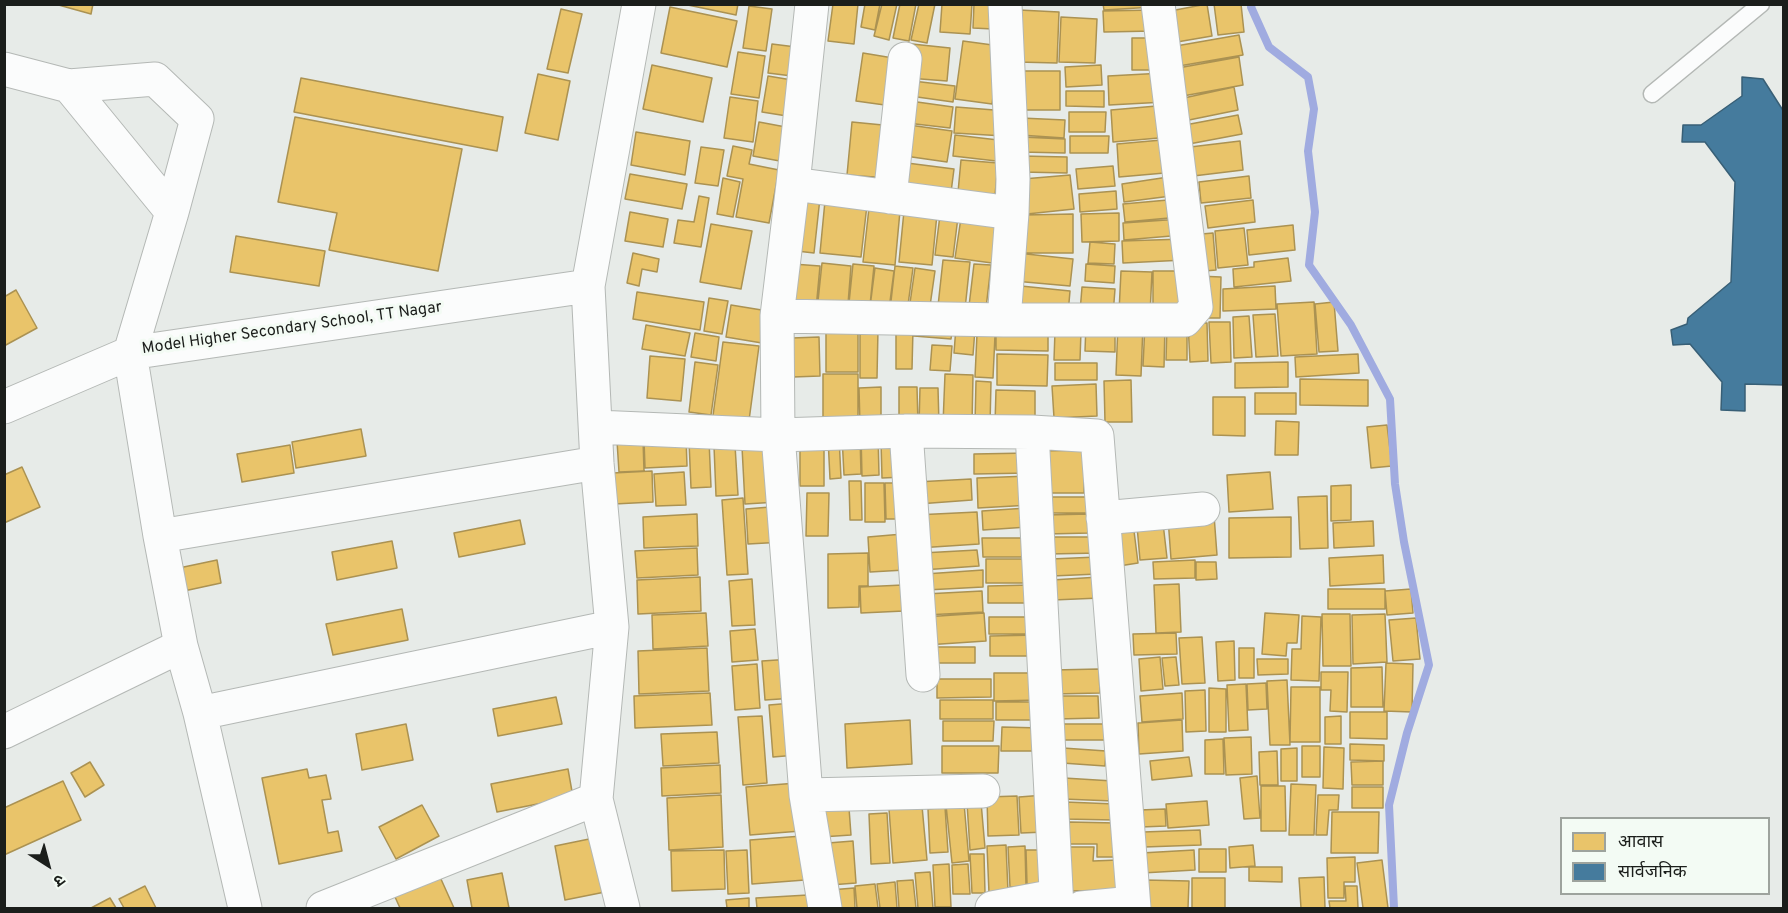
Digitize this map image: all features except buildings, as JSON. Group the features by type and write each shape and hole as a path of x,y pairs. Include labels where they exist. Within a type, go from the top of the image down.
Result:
{"street":[{"path":"623,909 596,799 612,627 597,463 588,286 639,4"},
{"path":"812,4 777,316 778,435 806,795 825,909"},
{"path":"1004,320 1013,179 1005,4"},
{"path":"777,316 1185,320 1196,307 1158,4"},
{"path":"890,197 905,59"},
{"path":"4,69 69,86 155,79 197,119 130,353 160,536 182,646 200,713 245,909"},
{"path":"69,86 172,212"},
{"path":"793,184 1012,213"},
{"name":"Model Higher Secondary School, TT Nagar","path":"4,407 130,353 588,286"},
{"path":"596,427 778,435 906,431 1032,432 1097,436 1134,906 1064,904 992,909"},
{"path":"906,431 923,675"},
{"path":"1032,432 1064,904"},
{"path":"160,536 597,463"},
{"path":"1103,518 1203,509"},
{"path":"200,713 612,627"},
{"path":"4,732 182,646"},
{"path":"806,795 984,791"},
{"path":"323,909 596,799"}],"lane":[{"path":"1652,94 1761,4"}],"waterway":[{"path":"1252,4 1251,7 1269,47 1308,77 1314,109 1308,151 1315,212 1309,265 1351,325 1390,399 1395,484 1404,542 1429,665 1407,733 1389,805 1394,908"}]}
